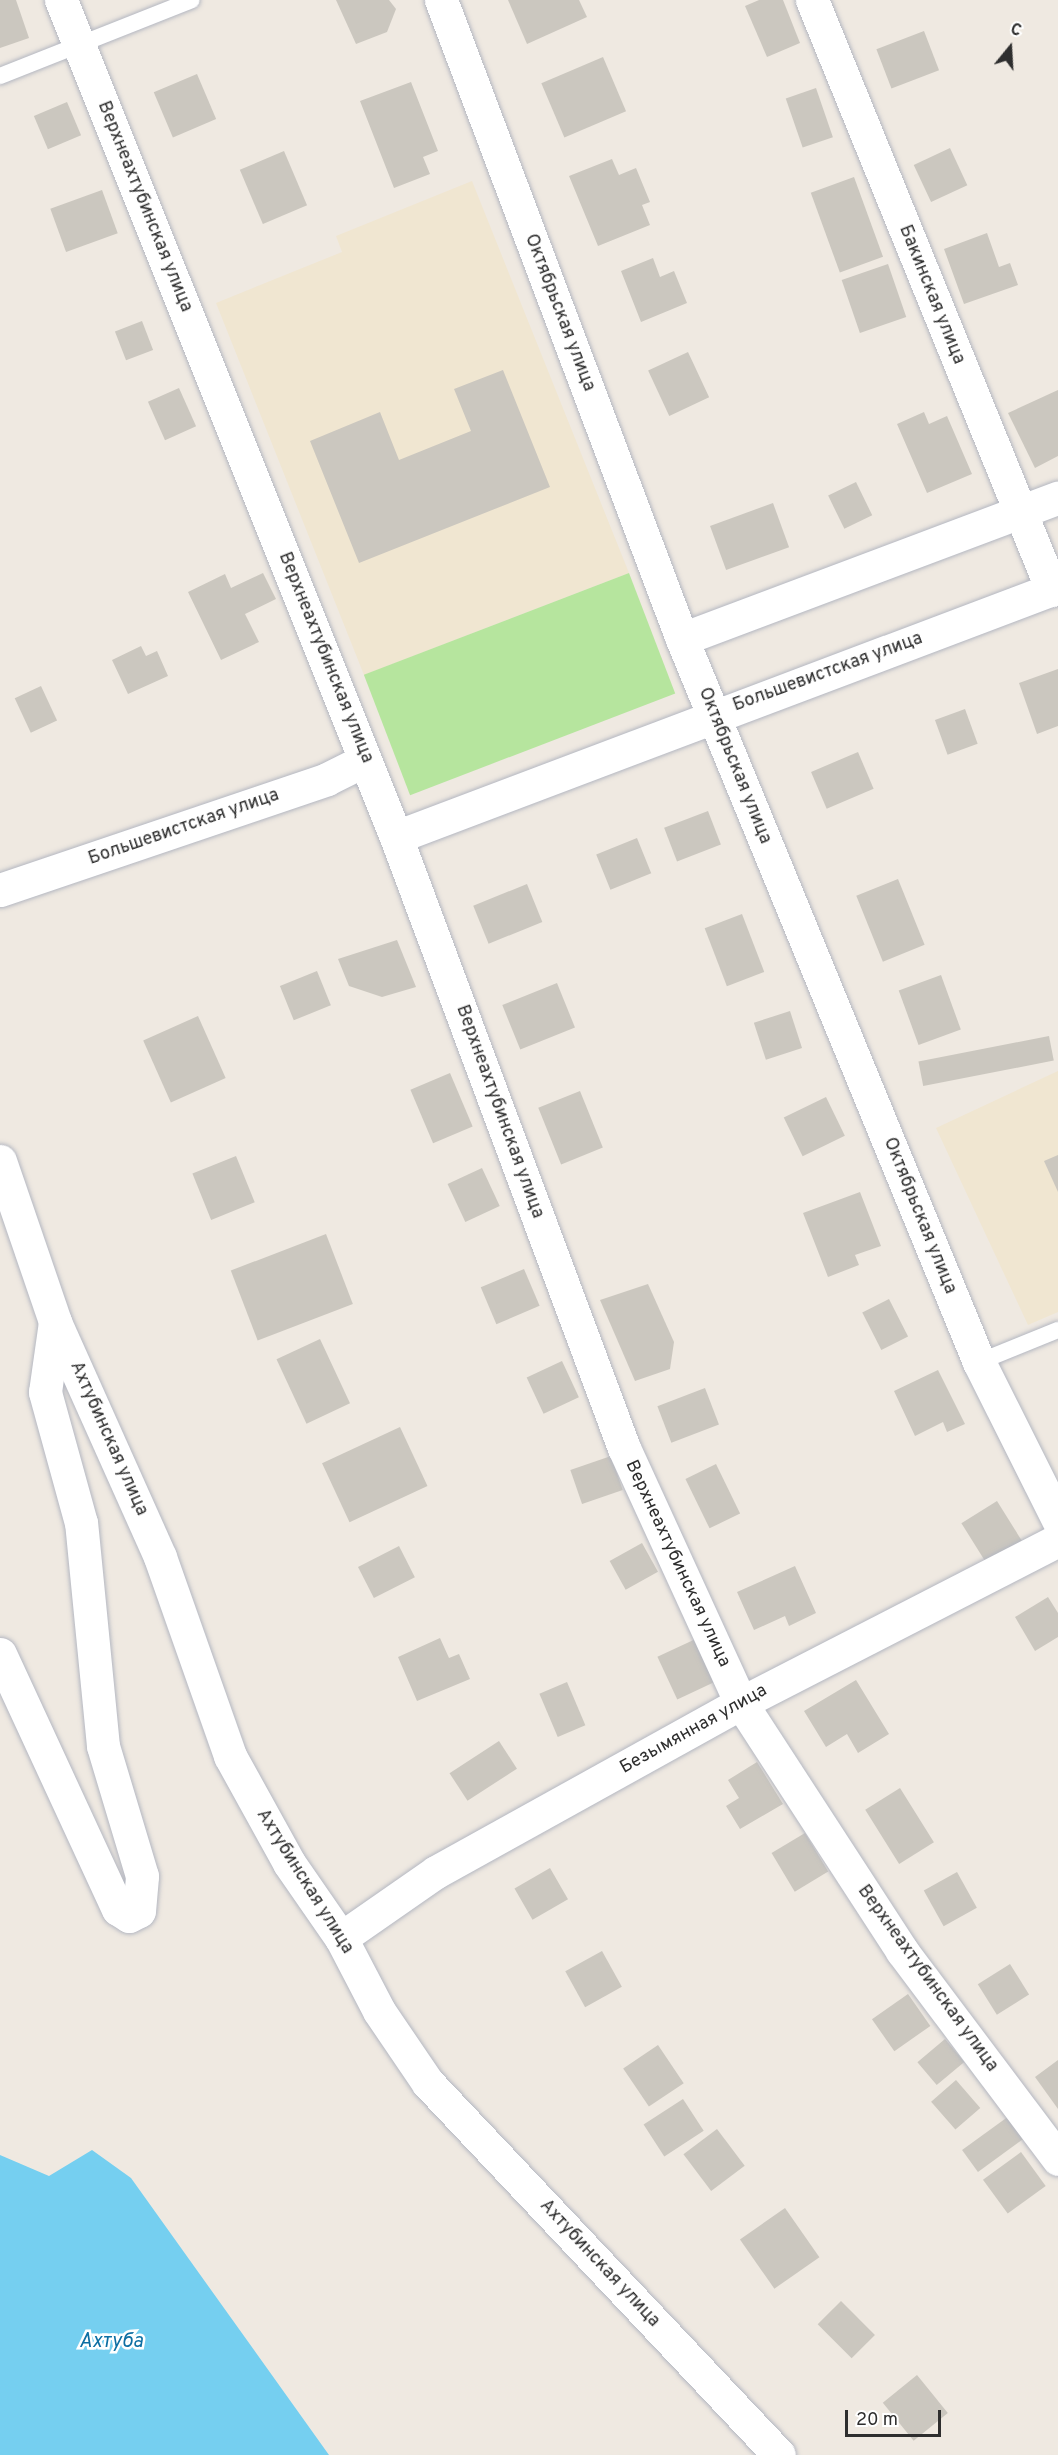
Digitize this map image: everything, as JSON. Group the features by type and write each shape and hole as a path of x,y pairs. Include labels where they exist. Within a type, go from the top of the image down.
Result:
{"street":[{"name":"Верхнеахтубинская улица","path":"62,0 396,837 624,1448 741,1703 902,1951 1058,2159"},
{"name":"Октябрьская улица","path":"441,0 682,639 979,1362 1058,1520"},
{"name":"Бакинская улица","path":"812,0 1018,514 1055,589"},
{"path":"682,639 1058,498"},
{"name":"Большевистская улица","path":"396,837 1055,589"},
{"name":"Большевистская улица","path":"0,890 327,779 365,760"},
{"name":"Ахтубинская улица","path":"0,1161 55,1322 160,1557 231,1756 289,1863 341,1938 379,2011 428,2082 779,2455"},
{"path":"0,1654 118,1909 129,1916 139,1911 142,1876 103,1746 81,1523 45,1392 55,1322"},
{"name":"Безымянная улица","path":"341,1938 436,1872 741,1703 1058,1540"}],"lane":[{"path":"0,76 192,0"},
{"path":"979,1362 1058,1330"}],"shaded area":[{"path":"472,181 629,573 364,675 216,303 342,252 336,236"},
{"path":"1058,1071 1058,1312 1028,1325 936,1128"}],"green space":[{"path":"629,573 675,693 410,795 364,675"}],"water":[{"name":"Ахтуба","path":"92,2150 131,2178 329,2455 0,2455 0,2155 49,2176"}],"building":[{"path":"0,0 16,0 29,38 0,48"},
{"path":"336,0 389,0 396,9 387,32 356,44"},
{"path":"508,0 579,0 587,17 527,44"},
{"path":"759,0 783,0 800,43 767,57 745,6"},
{"path":"924,31 939,70 891,88 876,49"},
{"path":"603,57 626,111 564,137 541,83"},
{"path":"197,74 216,119 173,137 154,92"},
{"path":"411,82 438,151 423,157 430,174 394,188 360,101"},
{"path":"816,88 833,137 803,148 786,98"},
{"path":"67,102 81,135 48,149 34,116"},
{"path":"950,148 967,185 931,202 914,165"},
{"path":"284,151 307,205 263,224 240,170"},
{"path":"612,159 619,175 636,168 650,202 642,205 650,225 598,246 569,176"},
{"path":"854,177 883,257 840,273 811,193"},
{"path":"102,190 118,233 66,252 50,209"},
{"path":"987,233 999,267 1010,263 1018,285 964,304 944,249"},
{"path":"653,258 660,277 674,271 687,303 641,322 621,271"},
{"path":"888,264 906,317 860,333 842,280"},
{"path":"142,321 153,350 126,360 115,331"},
{"path":"688,352 709,397 669,416 648,371"},
{"path":"503,370 550,487 359,563 310,441 380,412 399,460 471,431 454,389"},
{"path":"179,388 196,426 165,440 148,402"},
{"path":"1058,390 1058,456 1035,468 1008,413"},
{"path":"924,412 929,424 947,416 972,474 927,493 897,424"},
{"path":"856,482 872,515 844,529 828,496"},
{"path":"773,503 789,547 726,570 710,526"},
{"path":"263,573 276,599 245,614 259,642 221,660 188,592 225,574 231,588"},
{"path":"141,646 146,656 157,651 168,676 128,694 112,660"},
{"path":"1058,669 1058,726 1037,734 1019,683"},
{"path":"41,686 57,720 31,733 15,698"},
{"path":"965,709 978,744 948,755 935,720"},
{"path":"858,752 874,789 827,809 811,772"},
{"path":"708,811 721,845 677,861 664,828"},
{"path":"637,838 651,873 610,890 596,854"},
{"path":"898,879 925,945 883,962 856,896"},
{"path":"527,884 542,922 489,944 473,906"},
{"path":"742,914 764,972 727,986 705,928"},
{"path":"397,940 416,987 382,997 349,986 338,959"},
{"path":"317,971 331,1005 294,1020 280,986"},
{"path":"941,975 961,1030 919,1045 899,990"},
{"path":"557,983 575,1028 520,1050 502,1005"},
{"path":"790,1011 802,1048 766,1060 754,1023"},
{"path":"198,1016 226,1078 171,1103 143,1040"},
{"path":"1049,1036 1054,1061 923,1086 918,1061"},
{"path":"450,1073 473,1126 433,1143 410,1090"},
{"path":"580,1091 603,1148 561,1164 538,1108"},
{"path":"826,1097 845,1136 803,1156 784,1118"},
{"path":"1058,1155 1058,1192 1044,1161"},
{"path":"236,1156 255,1202 211,1220 192,1174"},
{"path":"482,1168 500,1206 465,1222 448,1184"},
{"path":"860,1192 881,1246 855,1255 859,1265 828,1277 803,1213"},
{"path":"326,1234 353,1304 258,1341 231,1271"},
{"path":"524,1269 540,1306 496,1324 481,1287"},
{"path":"648,1284 674,1342 670,1369 635,1381 600,1300"},
{"path":"889,1299 908,1336 881,1350 862,1313"},
{"path":"320,1339 350,1403 307,1424 276,1359"},
{"path":"562,1361 579,1397 544,1414 527,1377"},
{"path":"938,1370 965,1424 947,1432 943,1422 915,1436 894,1391"},
{"path":"705,1388 719,1424 671,1443 657,1406"},
{"path":"400,1427 427,1486 350,1522 322,1463"},
{"path":"611,1456 623,1490 582,1504 570,1470"},
{"path":"716,1464 740,1513 710,1528 685,1479"},
{"path":"997,1501 1026,1547 990,1569 961,1523"},
{"path":"642,1543 658,1572 626,1590 610,1561"},
{"path":"399,1546 415,1577 374,1598 358,1567"},
{"path":"795,1566 816,1613 789,1626 785,1616 754,1630 737,1592"},
{"path":"1048,1597 1058,1613 1058,1637 1035,1651 1015,1617"},
{"path":"700,1637 720,1680 677,1699 657,1657"},
{"path":"440,1638 449,1658 459,1654 470,1679 417,1701 398,1657"},
{"path":"856,1680 889,1734 858,1753 847,1734 826,1747 804,1711"},
{"path":"567,1682 585,1725 558,1737 539,1694"},
{"path":"499,1741 517,1769 467,1801 450,1773"},
{"path":"757,1762 783,1804 740,1829 726,1806 739,1798 728,1780"},
{"path":"900,1788 934,1842 899,1864 865,1810"},
{"path":"805,1833 828,1872 795,1892 772,1853"},
{"path":"550,1868 568,1899 532,1920 514,1888"},
{"path":"957,1872 977,1908 944,1926 924,1890"},
{"path":"602,1951 622,1987 585,2007 565,1971"},
{"path":"1010,1964 1029,1995 997,2015 978,1984"},
{"path":"908,1994 930,2026 894,2051 872,2019"},
{"path":"945,2039 964,2062 937,2085 917,2062"},
{"path":"658,2045 684,2083 649,2107 623,2068"},
{"path":"1058,2060 1058,2109 1035,2077"},
{"path":"956,2080 980,2108 955,2130 931,2102"},
{"path":"683,2099 704,2131 664,2156 644,2125"},
{"path":"1009,2116 1025,2138 978,2172 962,2150"},
{"path":"717,2129 745,2166 711,2191 683,2154"},
{"path":"1021,2152 1046,2186 1008,2214 983,2180"},
{"path":"785,2208 819,2257 774,2289 740,2240"},
{"path":"841,2301 875,2335 852,2358 818,2324"},
{"path":"917,2375 948,2413 914,2441 883,2403"}]}
